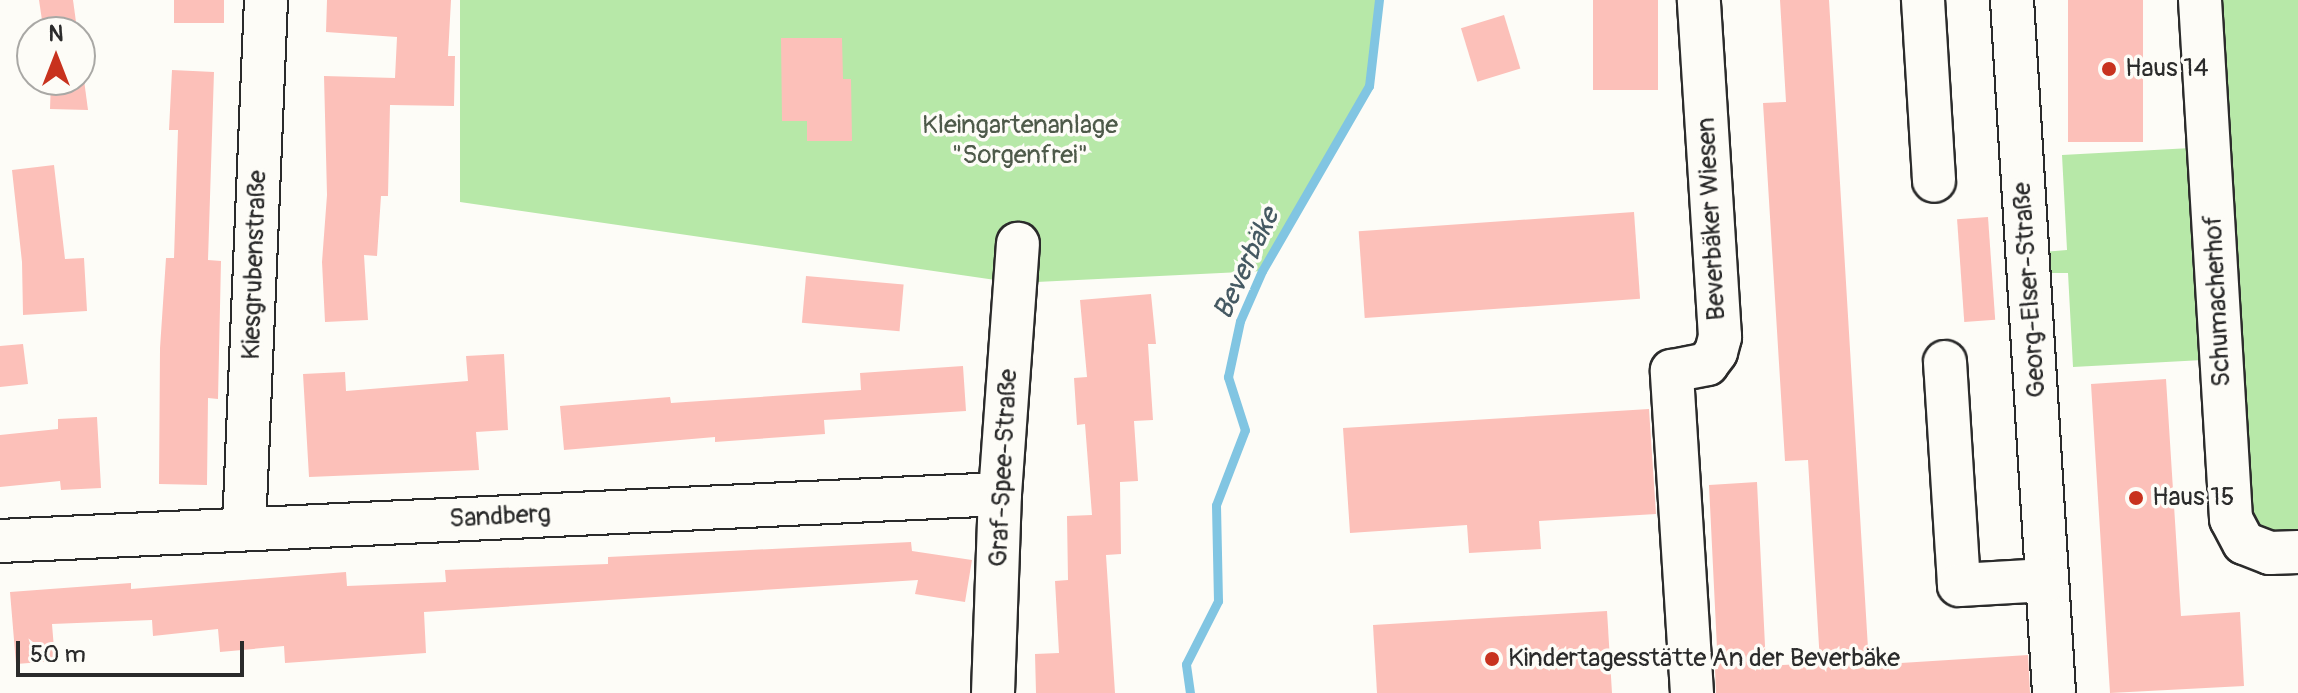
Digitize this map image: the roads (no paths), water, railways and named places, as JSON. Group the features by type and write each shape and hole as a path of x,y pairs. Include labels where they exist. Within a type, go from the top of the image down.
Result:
{"street":[{"name":"Kiesgrubenstraße","path":"244,529 266,0"},
{"name":"Beverbäker Wiesen","path":"1692,693 1672,371 1707,364 1716,352 1720,337 1699,0"},
{"path":"1923,0 1934,181"},
{"name":"Georg-Elser-Straße","path":"2012,0 2054,693"},
{"name":"Schumacherhof","path":"2200,0 2231,519 2244,543 2270,553 2298,552"},
{"name":"Graf-Spee-Straße","path":"993,693 1000,494 1018,244"},
{"path":"1945,362 1959,585 2047,580"},
{"name":"Sandberg","path":"0,541 1000,494"}],"waterway":[{"name":"Beverbäke","path":"1190,693 1186,664 1218,601 1216,505 1245,430 1228,377 1240,321 1262,271 1369,86 1379,0"}],"place":[{"name":"Haus 14","path":"2109,69"},
{"name":"Haus 15","path":"2136,498"},
{"name":"Kindertagesstätte An der Beverbäke","path":"1492,659"}],"park label":[{"name":"Kleingartenanlage \"Sorgenfrei\"","path":"1020,141"}]}
